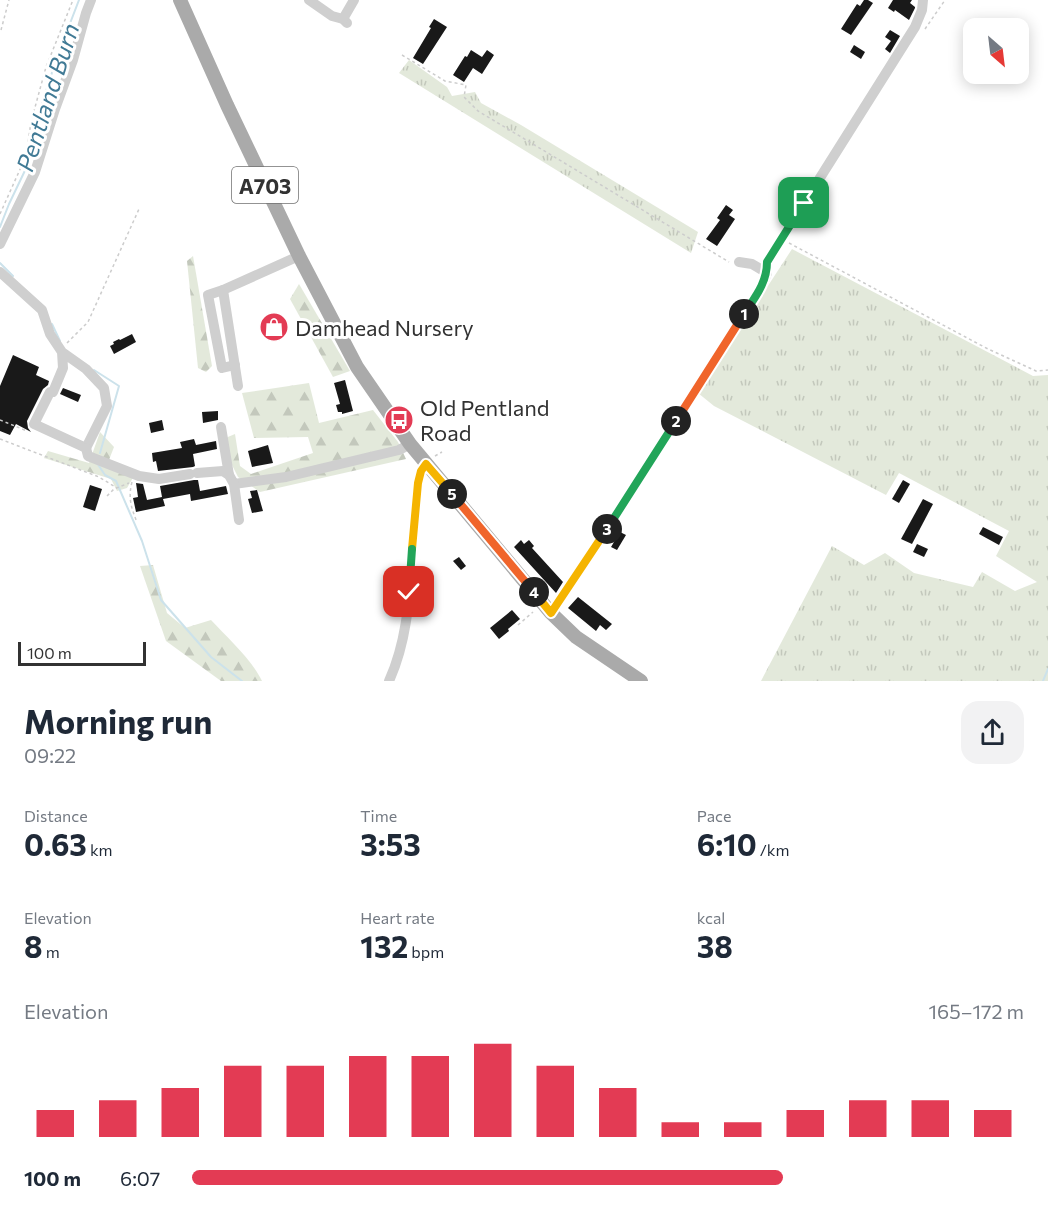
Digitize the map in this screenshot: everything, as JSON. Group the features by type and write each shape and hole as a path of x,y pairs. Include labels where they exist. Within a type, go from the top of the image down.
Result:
{"main road":[{"name":"A703","path":"180,0 299,256 357,367 410,444 547,608 576,637 641,681"}],"street":[{"path":"0,244 35,172 54,109 74,60 91,0"},
{"path":"309,0 332,16 345,21 354,0"},
{"path":"547,608 598,543 763,284 767,273 767,262 915,27 922,10 923,0"},
{"path":"235,365 222,368 208,295 299,256"},
{"path":"739,262 752,264 767,273"},
{"path":"0,272 42,310 50,334 62,352 86,369 104,388 107,406 86,448 88,456 135,478 159,479 223,471 232,479 286,477 399,450 410,444"},
{"path":"223,290 238,386"},
{"path":"62,352 63,368 53,392 50,392 34,424 86,448"},
{"path":"222,427 239,520"},
{"path":"389,681 405,634 418,483 421,471 426,464"}],"path":[{"path":"1,30 9,0"},
{"path":"0,214 26,156 31,122 46,67 73,0"},
{"path":"402,56 445,81 466,85 464,97 478,111 727,262 739,262"},
{"path":"62,352 69,340 88,322 139,208"},
{"path":"788,243 988,349 1036,371 1048,370"},
{"path":"0,420 33,434 38,425"},
{"path":"0,439 99,477 117,488"},
{"path":"135,478 129,493 137,522"},
{"path":"107,496 120,487"},
{"path":"519,625 547,608"}],"green space":[{"path":"409,60 447,87 452,96 475,92 481,103 698,232 691,253 399,73"},
{"path":"792,249 1033,376 1048,375 1048,681 761,681 832,546 864,565 885,553 914,573 973,587 982,572 1015,591 1037,582 996,556 1009,531 899,473 886,495 714,406 698,393"},
{"path":"193,256 212,366 206,372 198,368 187,261"},
{"path":"299,284 350,371 333,377 290,299"},
{"path":"309,383 319,423 373,410 398,442 406,459 260,492 238,477 223,439 235,434 240,466 251,474 313,453 308,437 254,438 242,393"},
{"path":"100,432 114,447 107,465 134,476 127,488 117,491 111,479 44,458 48,451 89,463"},
{"path":"153,565 167,613 185,628 211,620 246,657 262,681 221,681 166,641 140,566"}],"building":[{"path":"864,0 873,3 851,35 841,29 857,4 860,6"},
{"path":"893,0 912,0 910,3 915,8 909,20 888,8"},
{"path":"434,19 447,27 423,64 413,58"},
{"path":"890,30 900,36 890,53 885,49 891,41 885,37"},
{"path":"854,45 865,52 861,59 850,52"},
{"path":"471,50 482,57 487,50 494,55 482,74 473,68 464,82 453,75"},
{"path":"726,205 733,210 729,215 735,219 717,246 706,239 720,220 717,218"},
{"path":"132,334 136,342 114,354 110,346 114,344 113,342"},
{"path":"13,355 39,367 36,375 49,381 27,421 31,432 16,424 10,435 0,431 0,386"},
{"path":"345,380 353,411 342,414 338,412 336,405 340,404 334,383"},
{"path":"63,388 81,395 78,402 60,394"},
{"path":"218,411 218,420 203,423 202,412"},
{"path":"162,420 164,430 151,433 149,423"},
{"path":"194,439 196,445 216,441 217,449 193,454 195,466 193,467 158,471 156,461 153,462 152,453 182,448 180,442"},
{"path":"268,445 273,463 252,467 248,451"},
{"path":"198,480 200,491 226,486 228,494 191,501 190,494 163,499 165,506 136,512 133,498 138,497 136,483 143,484 147,500 162,497 160,486"},
{"path":"903,480 910,484 899,503 892,499"},
{"path":"90,485 102,489 95,511 83,507"},
{"path":"257,490 263,511 252,513 248,499 252,498 250,491"},
{"path":"923,499 933,504 912,544 901,539"},
{"path":"983,527 1003,537 999,545 979,534"},
{"path":"620,532 626,535 617,550 611,547"},
{"path":"521,540 524,544 529,540 534,546 532,548 563,582 556,593 514,547"},
{"path":"917,544 928,549 924,557 913,552"},
{"path":"459,557 466,566 461,570 453,561"},
{"path":"578,597 612,624 606,630 600,625 596,631 568,608"},
{"path":"512,610 520,619 499,639 490,628"}],"waterway":[{"name":"Pentland Burn","path":"0,227 30,160 33,132 56,60 79,0"},
{"name":"Pentland Burn","path":"0,263 13,276"},
{"name":"Pentland Burn","path":"52,324 60,341"},
{"name":"Pentland Burn","path":"94,370 119,386 100,453"},
{"name":"Pentland Burn","path":"97,463 105,475 116,481 142,541 161,600 211,657 242,681"},
{"path":"1043,681 1048,669"}],"place":[{"name":"Damhead Nursery","path":"274,327"},
{"name":"Old Pentland Road","path":"399,420"}],"route":[{"path":"409,592 418,483 421,471 426,464 551,613 763,284 767,273 767,262 804,203"}]}
